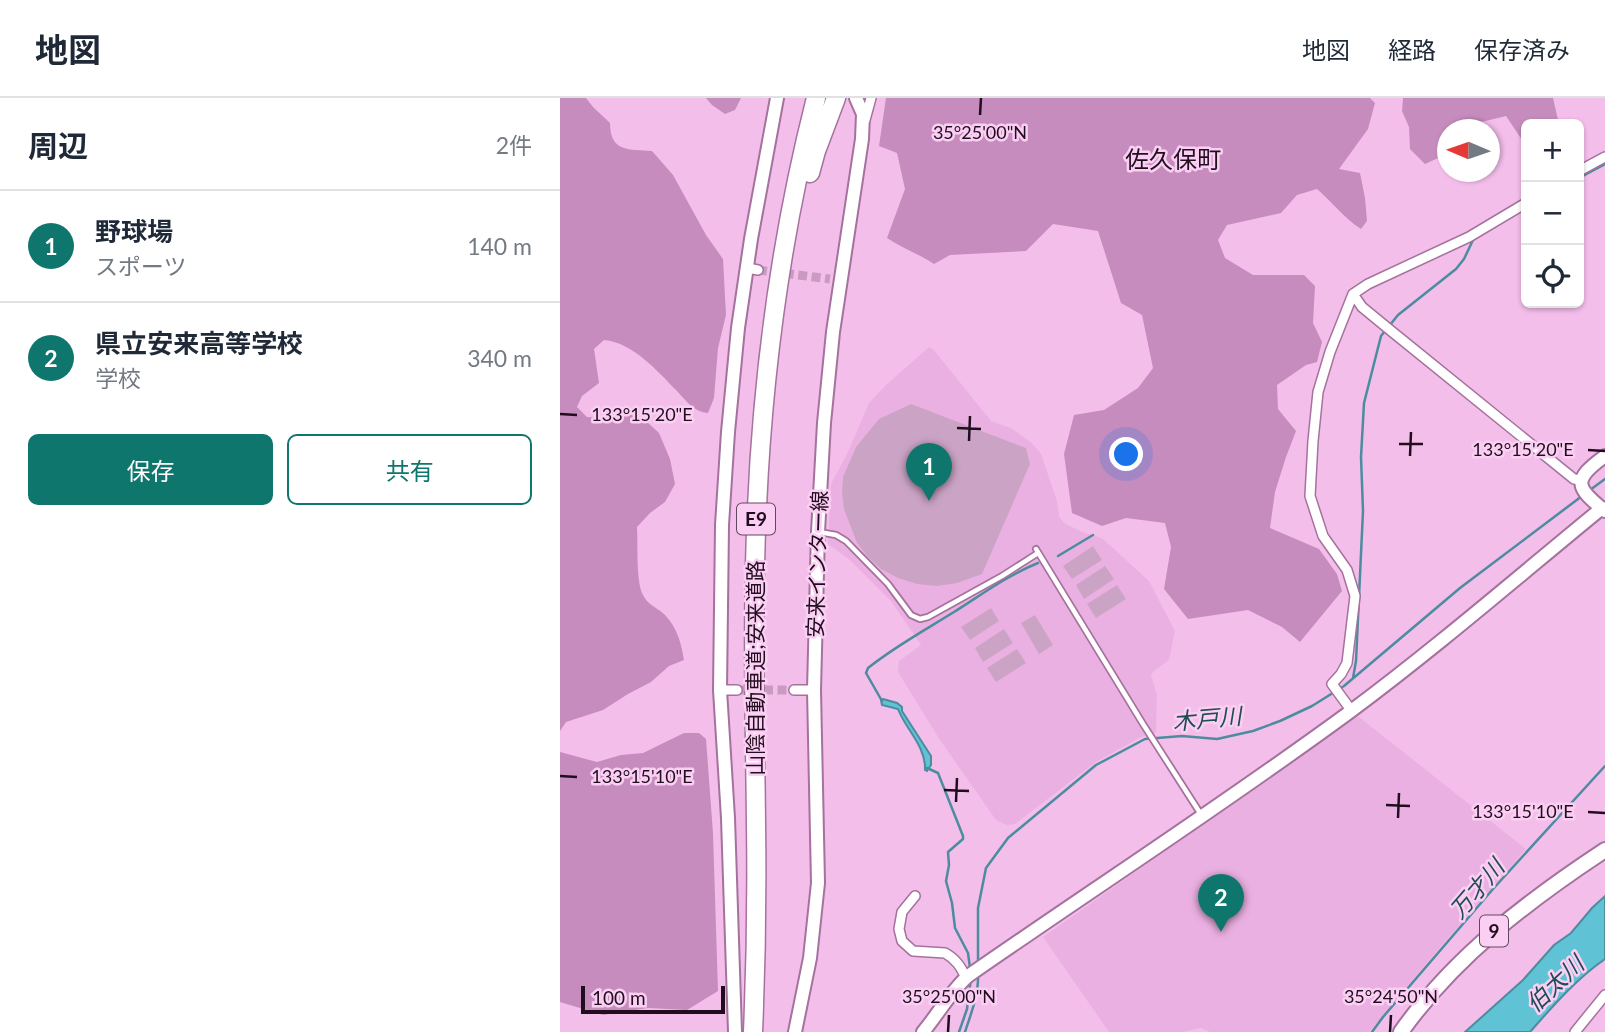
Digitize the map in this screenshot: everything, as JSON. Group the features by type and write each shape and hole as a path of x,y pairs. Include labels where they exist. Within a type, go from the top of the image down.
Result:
{"highway":[{"path":"788,245 819,102"},
{"path":"788,245 816,151 819,102"},
{"name":"山陰自動車道;安来道路","path":"756,1032 758,936 754,612 757,508 766,381 788,245"}],"main road":[{"path":"735,1032 728,818 720,690 722,525 738,328 752,269 769,133 777,98"},
{"name":"安来インター線","path":"795,1032 810,958 818,883 814,690 818,532 835,280 860,157 863,124 861,107 856,98"},
{"path":"923,1032 967,977 1351,710 1603,510 1584,489 1587,470 1605,456"},
{"name":"9","path":"1401,1032 1457,965 1501,925 1605,850"}],"street":[{"path":"863,124 871,98"},
{"path":"1584,168 1605,156"},
{"path":"1351,710 1332,684 1345,668 1348,658 1355,596 1347,570 1323,536 1310,496 1318,392 1330,352 1353,294 1368,284 1468,237 1521,205"},
{"path":"1353,294 1362,307 1380,323 1584,489"},
{"path":"720,690 737,690"},
{"path":"794,690 814,690"},
{"path":"915,896 902,912 898,929 902,941 913,951 946,953 967,977"},
{"path":"1575,1032 1605,995"}],"lane":[{"path":"818,532 836,535 846,541 888,584 911,615 920,619 928,617 1037,551 1202,816"}],"shaded area":[{"path":"560,98 586,98 610,123 613,140 617,145 652,151 673,175 706,235 723,259 726,315 718,348 714,398 708,413 691,405 653,367 625,346 604,340 594,349 599,383 582,396 577,407 587,417 609,418 627,413 646,421 659,433 670,459 675,484 665,502 637,527 638,570 642,593 673,626 684,660 669,666 651,682 603,710 566,722 560,731"},
{"path":"706,98 741,98 735,110 725,114"},
{"path":"886,98 1370,98 1375,103 1368,129 1339,169 1360,173 1367,221 1361,229 1317,189 1297,195 1281,213 1227,225 1218,240 1225,258 1253,275 1304,275 1315,286 1313,323 1322,342 1317,362 1306,365 1277,385 1278,409 1296,431 1275,492 1270,528 1319,549 1337,574 1342,591 1300,642 1282,627 1248,610 1188,619 1164,589 1171,547 1165,523 1126,518 1102,526 1072,513 1064,454 1074,415 1104,410 1138,388 1153,368 1142,315 1121,303 1098,231 1053,224 1026,251 950,255 934,264 887,238 905,189 897,153 879,146"},
{"path":"1403,98 1553,98 1558,119 1521,119 1521,138 1506,116 1494,119 1437,119 1437,159 1425,164 1410,149 1409,127 1402,111"},
{"path":"929,347 991,421 1011,428 1032,443 1041,454 1057,501 1059,516 1064,523 1102,538 1149,581 1175,631 1169,660 1151,675 1157,695 1156,733 1141,737 1096,762 1015,824 1007,825 996,820 940,740 898,672 899,661 921,645 891,601 850,560 828,544 831,484 869,403"},
{"path":"911,404 1026,448 1030,464 982,574 957,583 938,586 917,584 881,569 857,543 844,509 843,477 856,447 879,419"},
{"path":"1093,546 1102,560 1072,579 1063,566"},
{"path":"1105,566 1114,579 1084,599 1076,585"},
{"path":"1117,585 1126,599 1096,618 1087,604"},
{"path":"991,608 999,621 970,640 961,627"},
{"path":"1035,615 1053,645 1039,654 1021,623"},
{"path":"1004,629 1013,643 983,662 975,648"},
{"path":"1017,649 1026,663 996,682 987,668"},
{"path":"1359,717 1526,849 1369,1032 1210,1032 1201,1028 1183,1032 1109,1032 1043,937"},
{"path":"684,733 699,733 706,739 713,833 718,991 687,1010 648,1008 603,1015 560,1002 560,752 597,762 621,755 643,753"}],"water":[{"path":"883,699 902,707 931,756 931,765 927,771 919,746 898,709 882,705"},
{"name":"伯太川","path":"1605,896 1605,959 1575,984 1530,1032 1465,1032 1523,980 1554,945 1571,933"}],"waterway":[{"path":"1584,175 1605,164"},
{"path":"1353,678 1363,511 1361,457 1364,403 1381,336 1398,315 1456,269 1475,238"},
{"name":"木戸川","path":"1590,490 1605,479"},
{"name":"木戸川","path":"978,964 978,908 986,868 1008,838 1096,765 1145,739 1182,736 1217,739 1253,731 1312,706 1344,686 1460,588 1582,496"},
{"path":"1058,556 1093,535"},
{"path":"882,701 866,673 868,668 1016,573 1038,563"},
{"name":"万才川","path":"1372,1032 1493,889 1605,766"},
{"path":"927,768 938,773 963,836 948,852 946,881 955,928 968,953 970,968"},
{"name":"木戸川","path":"965,1032 976,996 978,974"},
{"path":"959,1032 967,1009 971,978"}],"tunnel":[{"path":"758,270 830,279"},
{"path":"737,690 794,690"}],"place":[{"name":"野球場","path":"929,501"},
{"name":"県立安来高等学校","path":"1221,932"}],"district":[{"name":"佐久保町","path":"1173,160"}]}
